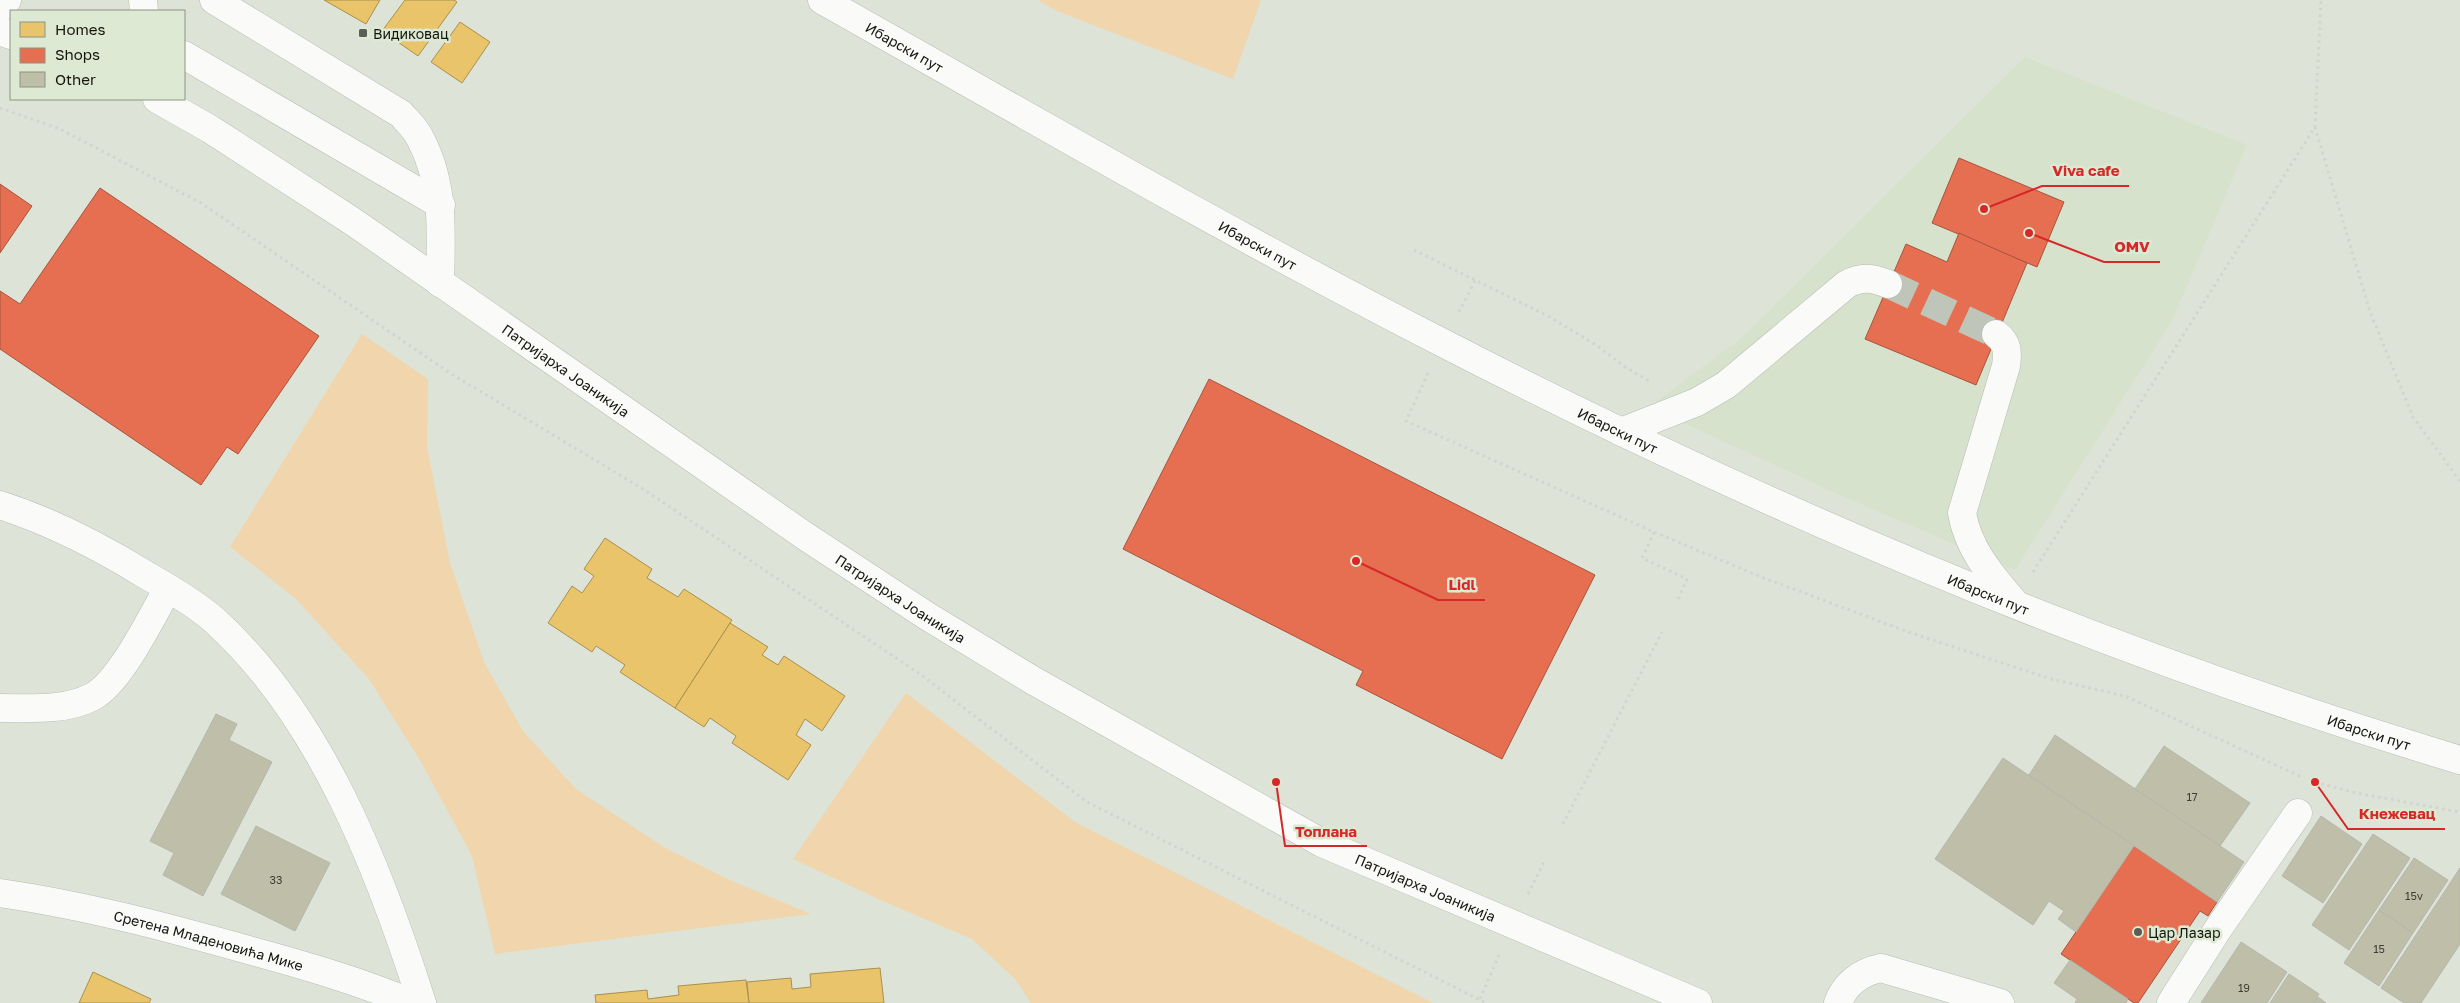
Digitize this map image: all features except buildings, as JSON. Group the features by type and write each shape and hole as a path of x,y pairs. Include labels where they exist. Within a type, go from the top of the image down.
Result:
{"main road":[{"path":"0,8 6,0"},
{"path":"214,0 401,114 420,137 432,168 441,205 440,283"},
{"name":"Ибарски пут","path":"822,0 1189,207 1443,343 1620,432 1853,537 2014,602 2178,666 2404,743 2460,760"},
{"path":"185,56 441,205"},
{"name":"Патријарха Јоаникија","path":"159,100 210,128 352,221 805,536 927,616 1042,685 1322,843 1698,1003"},
{"path":"1620,432 1697,402 1726,384 1847,284 1857,279 1873,278 1888,284"},
{"path":"1996,334 2004,340 2008,352 2006,366 1962,513 1968,536 1983,567 2014,602"},
{"path":"0,505 37,517 94,543 168,588 218,625 262,670 307,731 356,826 422,1003"},
{"path":"0,708 62,706 92,697 112,680 128,657 168,588"},
{"path":"2170,1003 2218,929 2298,813"},
{"name":"Сретена Младеновића Мике","path":"0,893 31,897 181,930 363,984 411,1003"},
{"path":"1838,1003 1851,983 1866,971 1882,968 2000,1003"}],"path":[{"path":"2321,0 2315,126 2370,312 2413,416 2460,481"},
{"path":"0,108 60,128 201,203 442,368 643,488 920,674 1087,802 1486,1003"},
{"path":"2014,602 2315,126"},
{"path":"1414,250 1546,315 1596,345 1624,368 1649,381 1683,386 1697,402"},
{"path":"1475,281 1406,421 1654,532 1764,578 1911,632 2051,679 2125,696 2292,774 2356,793 2460,812"},
{"path":"1654,532 1642,558 1687,579 1678,599"},
{"path":"1563,824 1662,632"},
{"path":"1525,900 1545,860"},
{"path":"1480,1000 1500,955"}],"shaded area":[{"path":"1038,0 1261,0 1233,79 1057,11"},
{"path":"2025,57 2247,145 2172,321 2015,570 1844,497 1649,407 1740,339"},
{"path":"362,334 428,379 427,447 450,563 484,662 523,731 576,789 665,848 732,881 811,914 495,954 472,856 421,762 369,679 295,598 230,547"},
{"path":"906,693 1075,822 1433,1003 1031,1003 1015,979 972,939 887,903 793,859"}],"tunnel":[{"path":"1888,284 1996,334"}],"place":[{"name":"Видиковац","path":"363,33"},
{"name":"Viva cafe","path":"1984,209"},
{"name":"OMV","path":"2029,233"},
{"name":"Lidl","path":"1356,561"},
{"name":"Топлана","path":"1276,782"},
{"name":"Кнежевац","path":"2315,782"},
{"name":"Цар Лазар","path":"2138,932"}]}
